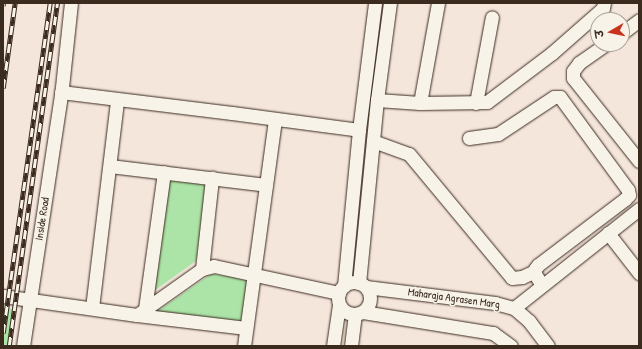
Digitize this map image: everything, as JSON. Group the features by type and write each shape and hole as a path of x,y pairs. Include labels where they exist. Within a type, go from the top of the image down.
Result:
{"street":[{"name":"Inside Road","path":"23,346 61,90 71,3"},
{"path":"333,346 341,294 375,3"},
{"path":"351,346 359,313 369,304 370,298 363,285 373,141 390,3"},
{"path":"420,103 438,3"},
{"path":"377,100 420,103 488,102 552,53 603,8 604,3"},
{"path":"476,103 492,17"},
{"path":"630,27 639,20"},
{"path":"595,52 579,63 573,71 573,78 639,161"},
{"path":"61,90 117,100 359,130"},
{"path":"373,141 409,154 512,278 522,277 535,271 538,265 629,195 628,190 560,97 554,96 498,134 469,138"},
{"path":"92,308 117,100"},
{"path":"244,346 274,119"},
{"path":"110,166 266,185"},
{"path":"141,312 164,172"},
{"path":"202,269 212,178"},
{"path":"514,308 639,209"},
{"path":"608,233 639,273"},
{"path":"141,312 202,269 214,266 341,294"},
{"path":"535,271 542,285"},
{"path":"341,294 353,282 363,285"},
{"name":"Maharaja Agrasen Marg","path":"363,285 495,303 514,308 529,321 548,346"},
{"path":"341,294 347,313 359,313 494,333 511,346"},
{"path":"3,296 92,308 141,312 246,328"}],"green space":[{"path":"167,179 207,184 196,261 151,293"},
{"path":"211,274 248,279 243,323 156,312"},
{"path":"3,308 15,309 10,346 3,346"}],"railway":[{"path":"3,88 15,3"},
{"path":"3,333 50,3"},
{"path":"9,346 57,3"}]}
